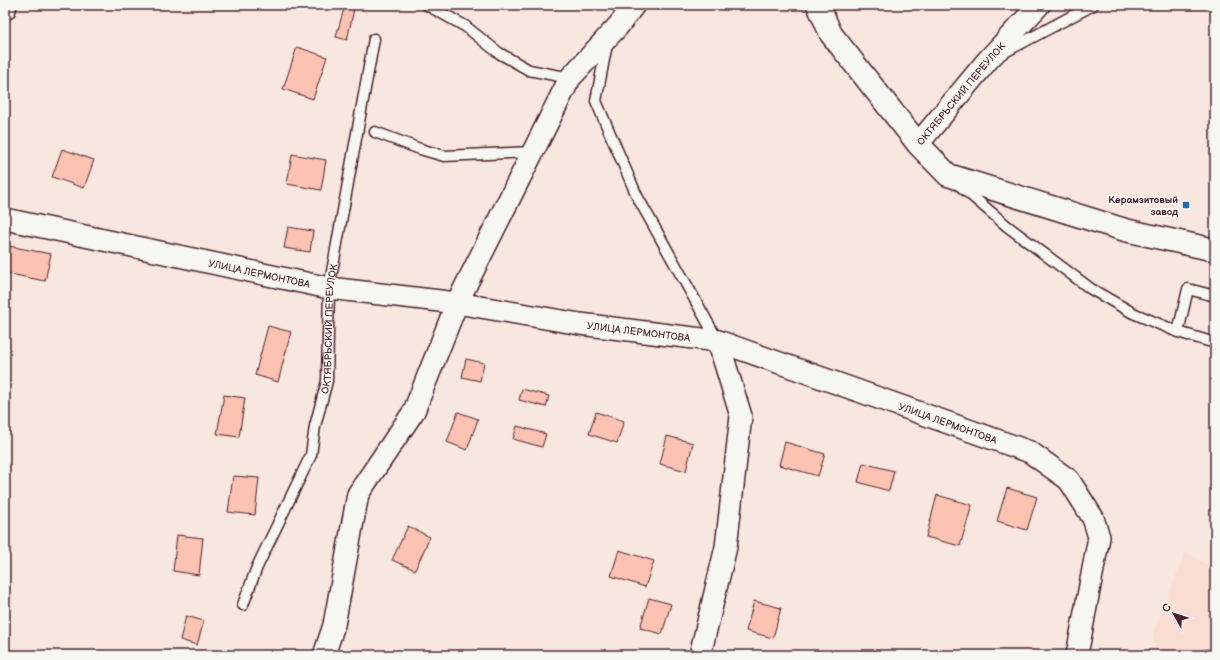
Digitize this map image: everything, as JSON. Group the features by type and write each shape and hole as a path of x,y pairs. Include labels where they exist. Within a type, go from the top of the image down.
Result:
{"street":[{"path":"5,9 6,5"},
{"path":"324,655 334,625 358,494 414,411 458,303 570,78 634,5"},
{"name":"ОКТЯБРЬСКИЙ ПЕРЕУЛОК","path":"816,7 831,34 918,144 987,61 1038,5"},
{"path":"918,144 948,175 1124,230 1215,250"},
{"name":"УЛИЦА ЛЕРМОНТОВА","path":"5,219 329,288 458,303 580,324 718,341 1030,452 1068,480 1094,518 1099,536 1077,655"},
{"path":"700,655 726,547 740,416 718,341"}],"lane":[{"path":"427,5 465,26 498,53 529,70 570,78"},
{"path":"987,61 1093,5"},
{"path":"609,35 596,101 637,196 718,341"},
{"name":"ОКТЯБРЬСКИЙ ПЕРЕУЛОК","path":"243,605 257,567 310,455 314,426 327,381 329,288 374,39"},
{"path":"375,132 420,149 444,156 533,152"},
{"path":"948,175 1007,226 1091,289 1133,312 1178,332 1215,343"},
{"path":"1178,332 1188,289 1215,296"}],"shaded area":[{"path":"1186,552 1215,570 1215,655 1156,655 1153,633"}],"building":[{"path":"345,5 355,5 347,40 336,37"},
{"path":"297,47 327,57 313,99 283,89"},
{"path":"62,149 94,160 84,188 52,177"},
{"path":"292,154 326,160 321,190 287,184"},
{"path":"288,227 313,231 310,252 284,248"},
{"path":"8,246 51,254 45,281 5,273 5,262"},
{"path":"268,326 291,332 278,382 255,375"},
{"path":"466,359 484,363 480,381 462,377"},
{"path":"522,389 549,396 546,407 519,400"},
{"path":"224,395 245,398 239,437 217,434"},
{"path":"458,412 478,419 467,450 447,442"},
{"path":"596,412 624,421 617,443 589,434"},
{"path":"517,426 546,434 542,447 513,439"},
{"path":"667,436 693,443 686,471 660,464"},
{"path":"785,442 825,454 818,476 779,465"},
{"path":"863,463 894,471 889,491 858,482"},
{"path":"233,476 259,478 255,515 228,512"},
{"path":"1007,488 1037,497 1027,530 997,521"},
{"path":"937,495 972,505 960,546 926,537"},
{"path":"408,526 430,537 415,570 392,560"},
{"path":"177,535 203,538 199,575 173,571"},
{"path":"619,550 654,561 645,587 611,576"},
{"path":"649,598 671,604 662,634 640,628"},
{"path":"754,601 781,608 773,638 746,631"},
{"path":"186,616 204,621 197,645 180,640"},
{"path":"1215,648 1215,655 1181,655 1181,654"}],"place":[{"name":"Керамзитовый завод","path":"1186,205"}]}
